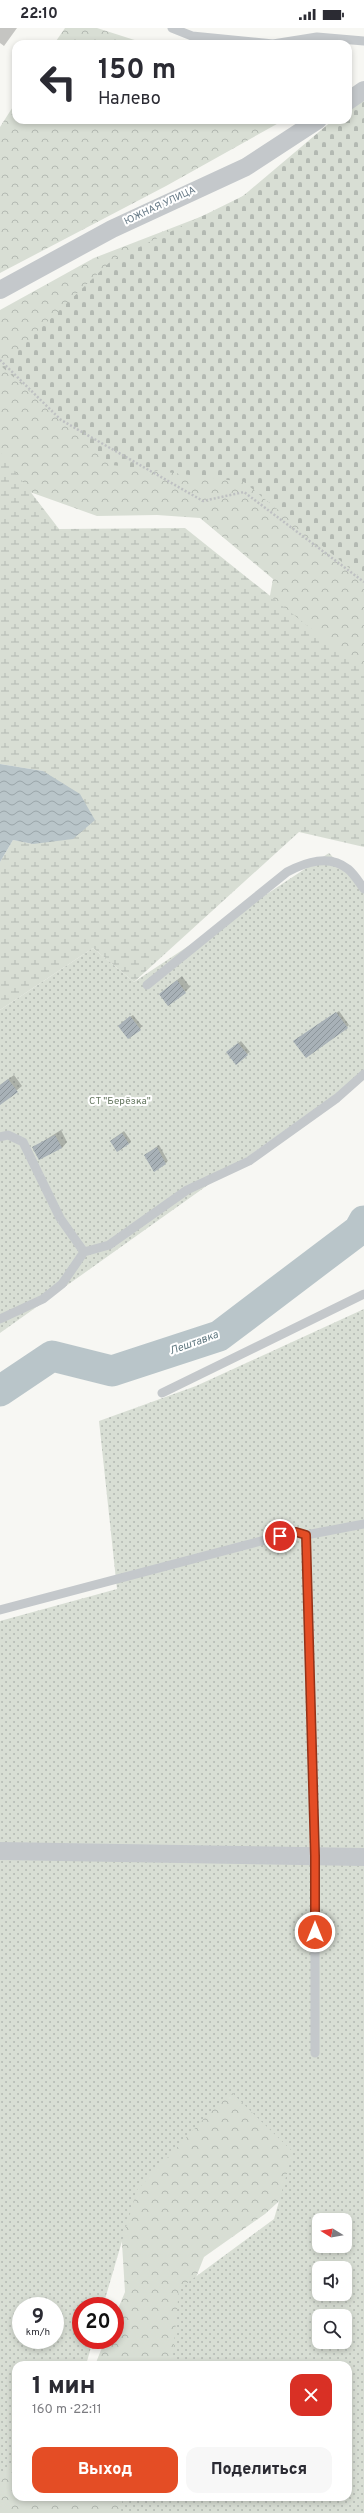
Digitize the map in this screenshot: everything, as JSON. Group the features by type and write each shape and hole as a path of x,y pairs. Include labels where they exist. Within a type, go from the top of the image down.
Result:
{"street":[{"path":"352,98 364,90"},
{"name":"ЮЖНАЯ УЛИЦА","path":"0,290 112,229 246,167 312,124"},
{"path":"0,1851 364,1857"}],"lane":[{"path":"172,28 192,36 233,40"},
{"path":"299,40 317,37 364,41"},
{"path":"146,985 287,872 303,864 320,860 335,862 348,869 364,889"},
{"path":"0,1319 43,1299 62,1284 84,1252 109,1245 187,1190 249,1162 337,1098 364,1074"},
{"path":"0,1136 8,1135 23,1142 60,1218 84,1252"},
{"path":"162,1393 364,1294"},
{"path":"0,1610 296,1532 306,1535 364,1524"},
{"path":"306,1535 315,1856 315,2053"}],"path":[{"path":"0,360 62,420 203,501 244,492 364,582"}],"green space":[{"path":"65,28 97,28 134,40 57,40"},
{"path":"364,96 364,580 244,482 112,465 1,366 111,261 243,196 328,124 352,124 352,104"},
{"path":"12,108 12,124 277,124 166,186 0,273 0,127"},
{"path":"364,117 364,845 260,650 273,579 200,518 157,515 97,516 30,492 0,462 0,310 94,258 226,207"},
{"path":"0,452 59,529 185,528 364,671 364,847 299,832 134,982 93,948 0,1010 0,862 13,840 33,844 43,771 0,764"},
{"name":"СТ \"Берёзка\"","path":"329,853 364,889 364,1074 0,1333 0,1010 93,948 134,982"},
{"path":"364,1309 364,2513 118,2513 122,2501 352,2501 352,2361 172,2361 179,2289 274,2219 293,2152 230,2091 137,2190 106,2297 72,2297 72,2349 90,2349 87,2361 12,2361 12,2468 0,2475 0,1621 117,1589 99,1421 196,1386"},
{"path":"221,2066 311,2172 265,2214 204,2257 184,2308 189,2361 97,2361 101,2349 124,2349 123,2297 125,2292 118,2179"},
{"path":"12,2458 12,2501 150,2501 144,2513 0,2513 0,2465"}],"water":[{"path":"0,764 43,771 80,794 95,820 73,839 33,844 13,840 0,862"}],"building":[{"path":"177,980 186,993 168,1006 159,994"},
{"path":"336,1012 348,1028 306,1058 293,1041"},
{"path":"130,1016 141,1030 128,1039 118,1026"},
{"path":"238,1043 248,1055 236,1065 226,1052"},
{"path":"8,1079 18,1092 0,1105 0,1085"},
{"path":"122,1133 129,1144 117,1152 110,1141"},
{"path":"55,1135 62,1148 39,1160 32,1147"},
{"path":"157,1147 166,1164 154,1172 144,1155"}],"waterway":[{"name":"Лештавка","path":"0,1391 52,1356 112,1371 219,1336 359,1230 364,1221"}],"route":[{"path":"280,1536 296,1532 306,1535 315,1856 315,1932"}]}
